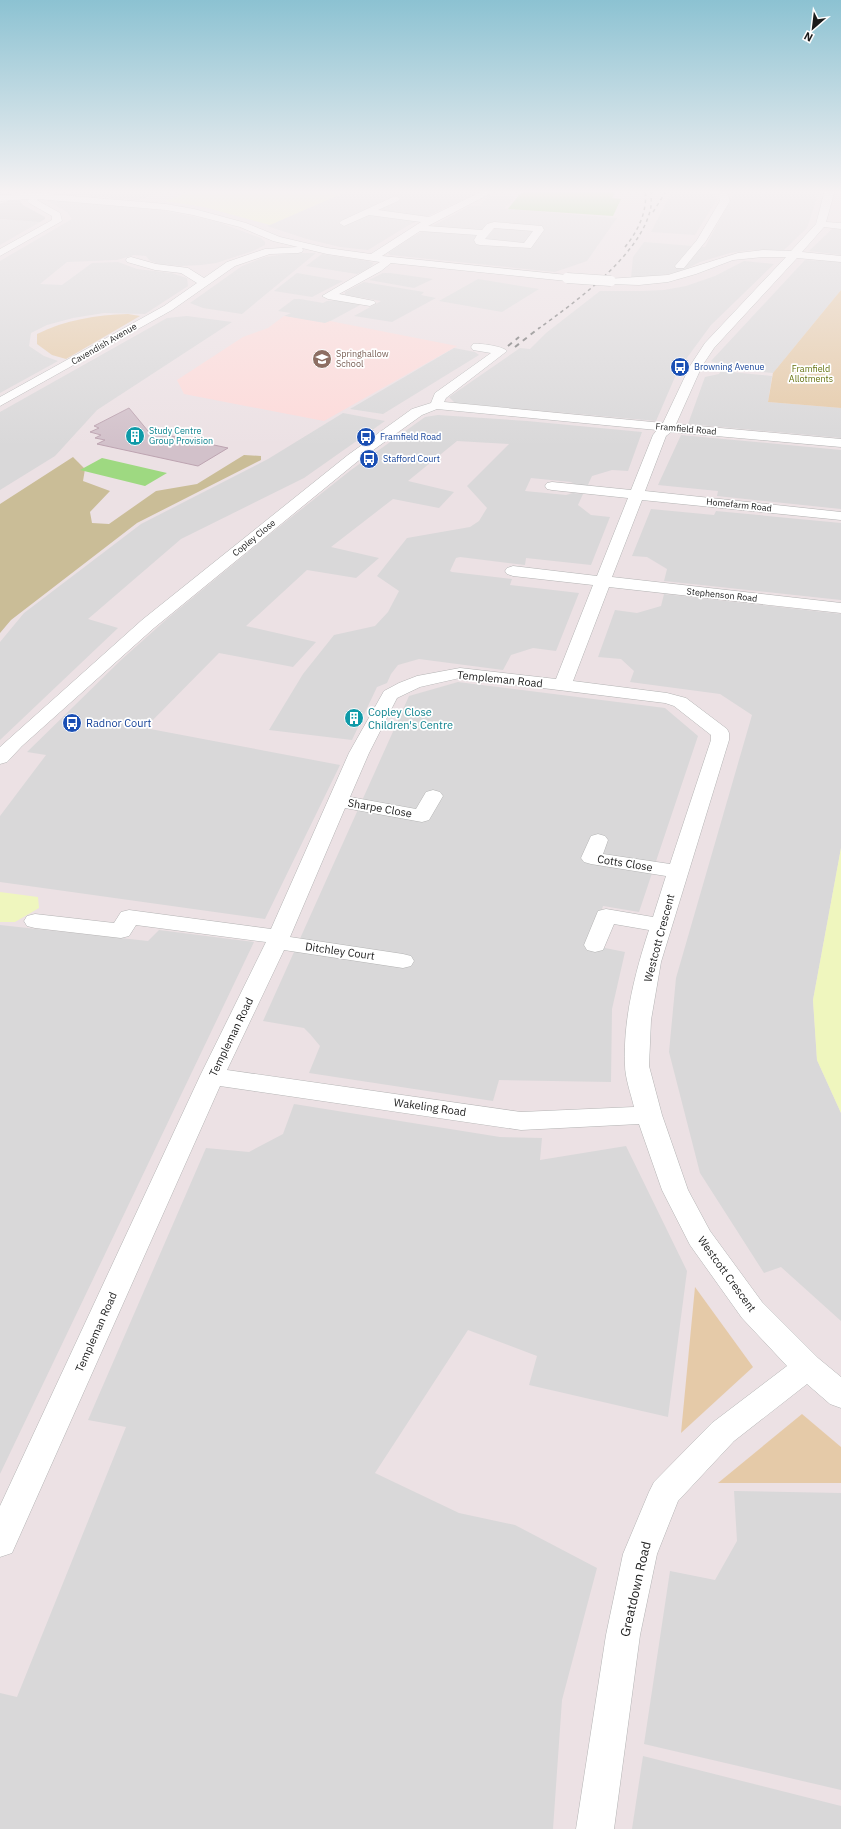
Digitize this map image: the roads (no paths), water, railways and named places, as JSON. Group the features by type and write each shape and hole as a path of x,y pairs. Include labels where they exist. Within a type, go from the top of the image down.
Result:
{"street":[{"path":"193,275 204,282"},
{"name":"Cavendish Avenue","path":"0,402 168,308 214,275"},
{"path":"365,275 328,296 370,303"},
{"path":"541,275 611,281 646,281 682,275"},
{"path":"562,686 621,539 636,495 660,435 668,427 696,366 709,346 774,275"},
{"path":"436,405 440,396 501,351 477,347"},
{"name":"Framfield Road","path":"436,405 841,443"},
{"name":"Copley Close","path":"0,758 14,742 148,624 244,545 353,458 417,412 436,405"},
{"path":"552,486 636,495"},
{"name":"Homefarm Road","path":"636,495 841,516"},
{"path":"513,571 603,581"},
{"name":"Stephenson Road","path":"603,581 841,608"},
{"name":"Templeman Road","path":"0,1542 212,1076 278,940 359,753 390,695 398,689 446,674 460,673 562,686"},
{"name":"Westcott Crescent","path":"562,686 666,698 680,702 720,733 720,740 650,962 639,1020 637,1066 649,1115 675,1190 700,1238 752,1310 807,1367 841,1395"},
{"name":"Sharpe Close","path":"339,801 422,816 433,796"},
{"name":"Cotts Close","path":"598,840 591,858 678,872"},
{"path":"595,945 606,916 661,925"},
{"name":"Ditchley Court","path":"35,921 121,931 129,918 402,960"},
{"name":"Wakeling Road","path":"212,1076 521,1121 649,1115"},
{"name":"Greatdown Road","path":"595,1829 625,1628 640,1554 665,1492 723,1432 807,1367"}],"railway":[{"path":"538,329 569,306 605,275"},
{"path":"515,347 539,328"},
{"path":"508,346 519,337"}],"place":[{"name":"Springhallow School","path":"322,359"},
{"name":"Browning Avenue","path":"680,367"},
{"name":"Study Centre Group Provision","path":"135,436"},
{"name":"Framfield Road","path":"366,437"},
{"name":"Stafford Court","path":"369,459"},
{"name":"Copley Close Children's Centre","path":"354,718"},
{"name":"Radnor Court","path":"72,723"}],"park label":[{"name":"Framfield Allotments","path":"811,374"}]}
